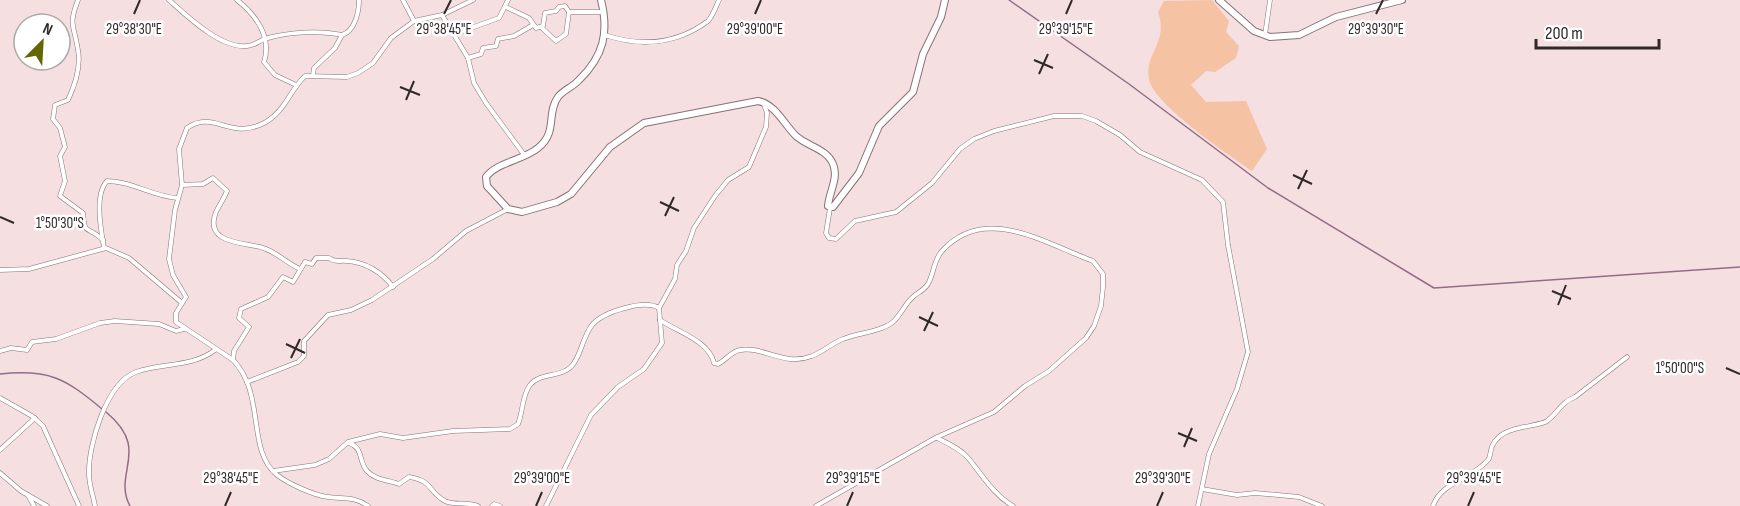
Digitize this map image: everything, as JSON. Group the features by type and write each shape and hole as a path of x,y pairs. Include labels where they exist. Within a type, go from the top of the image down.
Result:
{"main road":[{"path":"601,0 607,21 600,51 589,69 558,97 553,108 552,126 544,142 525,156 491,171 486,177 487,186 508,209 522,212 571,194 610,147 644,123 666,117 762,101 771,106 800,140 819,150 832,163 835,175 830,194 830,208"},
{"path":"830,208 857,176 879,126 913,92 922,54 941,17 945,0"},
{"path":"1219,0 1237,18 1265,36 1299,35 1336,17 1402,0"}],"street":[{"path":"78,0 71,15 79,51 75,85 68,100 55,105 53,119 60,128 65,147 60,156 65,181 60,196 82,213 81,222 84,228 103,240"},
{"path":"169,0 191,20 223,41 247,46 266,39 309,32 347,34 358,11 359,0"},
{"path":"237,0 248,9 266,39 264,62 268,69 296,86"},
{"path":"403,0 414,21"},
{"path":"368,506 352,498 320,495 273,471 263,457 255,405 247,382 233,360 215,350 175,320 176,312 186,297 173,275 169,259 182,185 179,149 187,128 206,121 239,130 256,126 282,109 305,76 347,76 360,71 376,59 391,38 414,21 442,15 473,0"},
{"path":"454,34 499,18 508,0"},
{"path":"605,35 637,43 680,36 709,20 719,0"},
{"path":"1265,36 1270,0"},
{"path":"506,7 529,18 536,28 542,27 545,23 545,13 565,6 569,12 566,34 556,41 542,27"},
{"path":"569,12 604,12"},
{"path":"442,15 468,58 480,94 525,156"},
{"path":"468,58 481,54 483,48 496,46 498,39 514,36 533,25"},
{"path":"313,75 314,68 335,48 342,35"},
{"path":"546,506 591,415 604,399 652,359 662,343 659,308 673,286 677,265 686,251 694,228 728,180 748,167 766,127 767,113 762,101"},
{"path":"830,208 827,235 836,239 855,221 896,212 932,183 960,149 974,139 1034,120 1067,115 1096,121 1151,159 1202,180 1223,200 1230,255 1248,347 1237,389 1209,454 1198,506"},
{"path":"182,185 203,184 213,178 226,191 215,213 214,227 219,236 235,244 265,248 300,269"},
{"path":"104,248 100,205 102,186 107,181 128,184 160,196 178,198"},
{"path":"247,382 267,375 304,356 304,341 328,315 351,310 393,287 433,259 465,231 508,209"},
{"path":"660,320 696,340 712,353 714,363 718,364 732,353 743,350 788,360 801,359 813,356 842,339 893,322 929,282 933,265 941,252 967,235 989,227 1014,229 1093,261 1103,274 1101,306 1094,326 1086,338 1049,371 1025,386 1005,405 937,437 816,506"},
{"path":"0,270 29,269 104,248 129,258 182,303"},
{"path":"233,360 234,351 249,327 239,318 242,309 268,297 283,277 293,282 304,262 312,264 316,258 329,258 334,262 346,261 378,272 393,287"},
{"path":"273,471 315,465 329,459 348,442 380,434 403,438 453,431 510,429 518,424 528,387 534,381 564,372 574,363 582,341 593,323 624,309 640,305 652,304 659,308"},
{"path":"0,351 11,348 27,350 32,342 56,339 100,323 127,320 159,324 176,331 185,329"},
{"path":"95,506 89,476 92,447 104,411 117,387 133,373 161,366 190,363 215,350"},
{"path":"1432,506 1441,491 1472,474 1487,461 1490,457 1490,447 1499,436 1525,425 1547,421 1566,400 1575,397 1628,357"},
{"path":"0,398 35,418 50,440 79,506"},
{"path":"0,450 35,418"},
{"path":"937,437 968,458 975,470 987,480 1001,499 1013,506"},
{"path":"348,442 359,449 367,472 380,479 399,484 409,477 425,480 445,501 452,504 468,502 478,506"},
{"path":"0,473 28,495 47,506"},
{"path":"1202,489 1237,495 1255,493 1303,498 1322,506"},
{"path":"28,495 34,506"},
{"path":"492,506 494,504 500,506"}],"shaded area":[{"path":"1212,0 1229,21 1226,32 1239,46 1236,58 1215,72 1206,71 1191,85 1206,102 1246,101 1267,149 1252,171 1177,115 1164,102 1149,79 1150,62 1161,32 1158,12 1164,1"}],"waterway":[{"path":"1009,0 1129,84 1268,188 1434,288 1740,267"},
{"path":"0,374 31,373 56,378 102,409"},
{"path":"106,412 120,426 127,438 129,449 125,482 130,506"}]}
